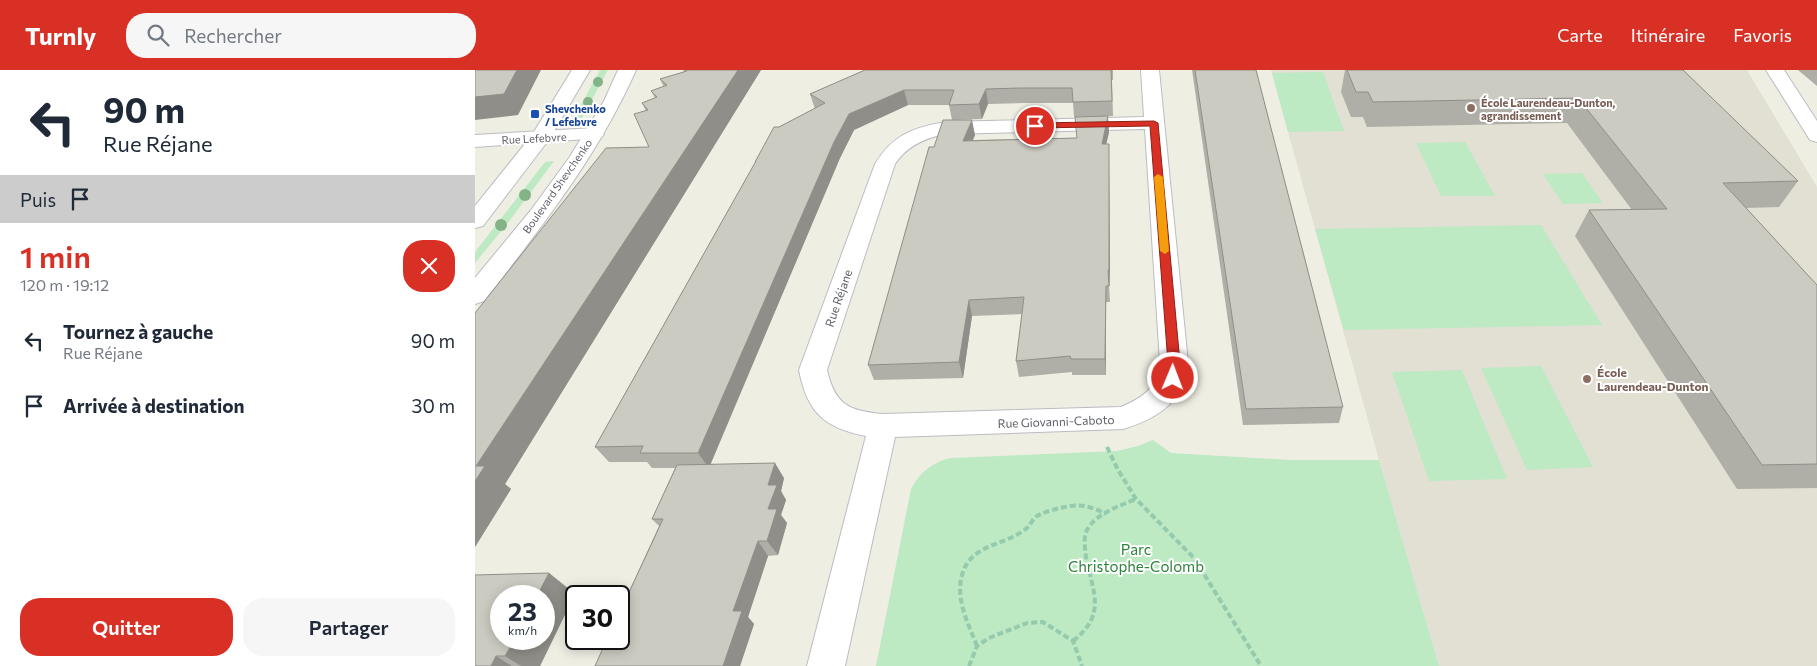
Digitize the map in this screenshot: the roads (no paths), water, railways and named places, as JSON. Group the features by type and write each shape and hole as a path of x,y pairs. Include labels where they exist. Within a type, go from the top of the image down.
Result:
{"street":[{"path":"475,221 540,138 581,70"},
{"name":"Boulevard Shevchenko","path":"475,295 544,208 594,134 627,70"},
{"name":"Rue Giovanni-Caboto","path":"883,426 1123,418 1155,402 1167,389 1173,378 1174,363 1150,70"},
{"path":"1775,70 1817,136"},
{"name":"Rue Réjane","path":"883,426 860,424 836,415 823,402 815,387 813,370 890,154 906,140 918,134 945,128 1154,123"},
{"name":"Rue Lefebvre","path":"475,141 594,134"},
{"path":"826,666 883,426"}],"place":[{"name":"École Laurendeau-Dunton, agrandissement","path":"1471,108"},
{"name":"Shevchenko / Lefebvre","path":"535,114"},
{"name":"École Laurendeau-Dunton","path":"1587,379"}],"park label":[{"name":"Parc Christophe-Colomb","path":"1136,558"}]}
